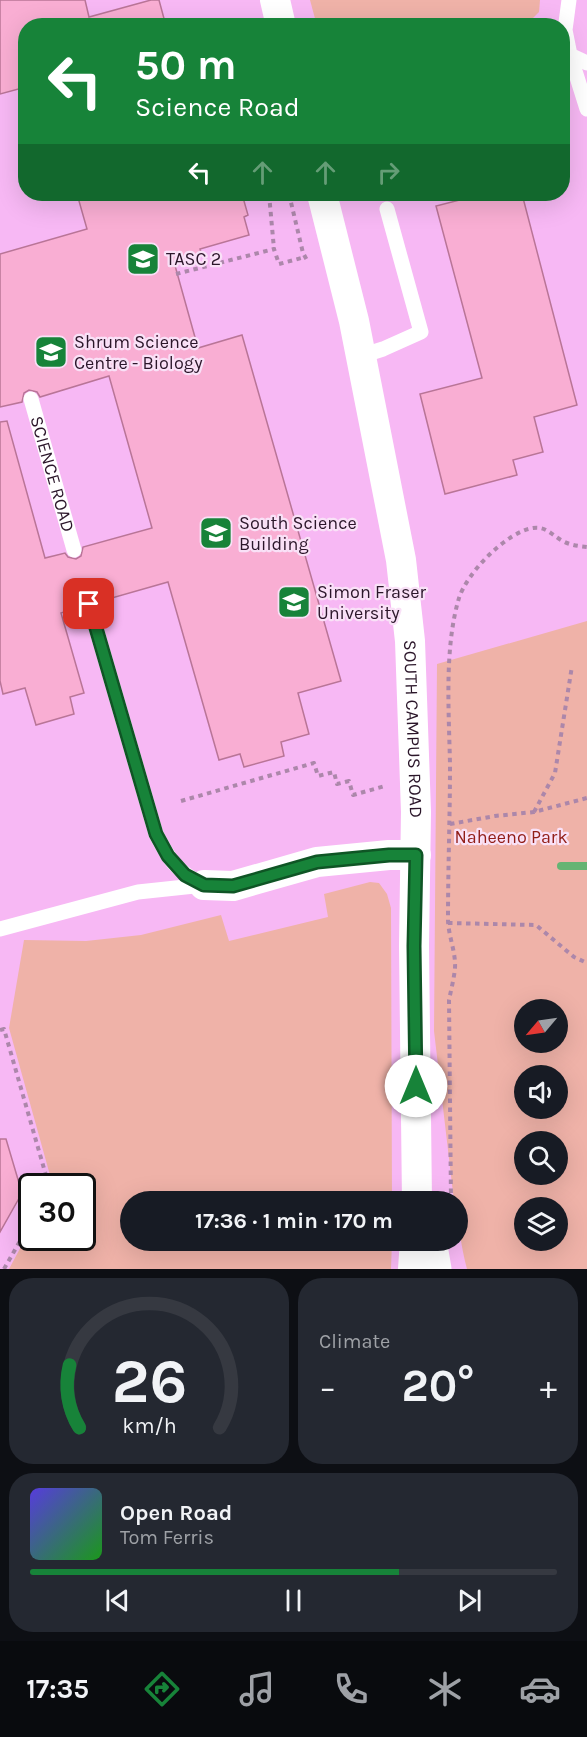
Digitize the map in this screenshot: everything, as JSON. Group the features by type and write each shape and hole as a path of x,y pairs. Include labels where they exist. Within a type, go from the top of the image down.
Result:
{"street":[{"path":"274,0 279,18"},
{"name":"SOUTH CAMPUS ROAD","path":"324,201 361,356 401,560 410,641 416,812 414,946 417,1191"},
{"path":"204,885 233,886 317,862 389,855 416,855"},
{"path":"413,1269 414,1251"},
{"path":"432,1251 435,1269"}],"lane":[{"path":"567,18 569,0"},
{"path":"570,55 587,63"},
{"path":"570,55 587,109"},
{"path":"361,356 421,332 387,208"},
{"name":"SCIENCE ROAD","path":"31,399 74,550"},
{"path":"89,604 156,834 168,856 185,875 204,885"},
{"path":"0,929 138,892 204,885"}],"path":[{"path":"270,201 274,249 279,264 304,257"},
{"path":"176,274 274,249"},
{"path":"451,1191 449,1000 455,968 448,922 450,642 460,596 472,574 494,550 532,528 549,531 573,545 587,547"},
{"path":"534,812 555,772 572,666"},
{"path":"181,801 314,763 318,776 334,772 337,784 349,781 353,795 395,783"},
{"path":"450,824 534,812 587,798"},
{"path":"448,922 536,925 574,957 587,963"},
{"path":"0,1030 4,1029 45,1173"},
{"path":"4,1269 18,1244"}],"shaded area":[{"name":"Simon Fraser University","path":"0,0 587,0 587,1269 0,1269"}],"green space":[{"path":"310,0 540,0 539,12 533,18 315,18"},
{"name":"Naheeno Park","path":"587,621 587,1269 467,1269 463,1251 468,1251 468,1191 453,1191 434,1031 437,664"},
{"path":"370,882 379,883 387,894 391,908 392,1191 120,1191 120,1251 392,1251 391,1269 9,1269 19,1251 96,1251 96,1173 49,1173 9,1028 24,940 86,941 141,935 221,915 229,941 328,917 324,894"}],"building":[{"path":"0,0 85,0 89,17 151,0 159,0 164,18 18,18 18,89 0,94"},
{"name":"South Science Building","path":"79,201 244,201 248,215 244,217 249,235 200,249 202,255 174,262 198,348 242,335 341,681 298,693 309,734 281,742 284,756 244,767 240,754 219,760 168,582 98,602 92,595 86,595 80,601 80,607 61,613 84,693 70,697 74,714 36,725 25,688 3,694 0,681 0,422 7,421 45,558 65,553 68,557 76,559 81,556 83,547 152,528 109,376 40,397 37,392 29,390 24,393 22,402 0,407 0,254 87,229"},
{"path":"456,201 524,201 577,405 534,417 543,452 513,460 517,475 445,494 420,394 482,378 436,206"},
{"path":"0,1139 6,1139 18,1180 18,1200 0,1232"}],"waterway":[{"path":"561,866 587,866"}],"place":[{"name":"TASC 2","path":"143,259"},
{"name":"Shrum Science Centre - Biology","path":"51,352"},
{"name":"South Science Building","path":"216,533"},
{"name":"Simon Fraser University","path":"294,602"}],"route":[{"path":"89,604 156,834 168,856 185,875 204,885 233,886 317,862 389,855 416,855 414,946 416,1086"}]}
